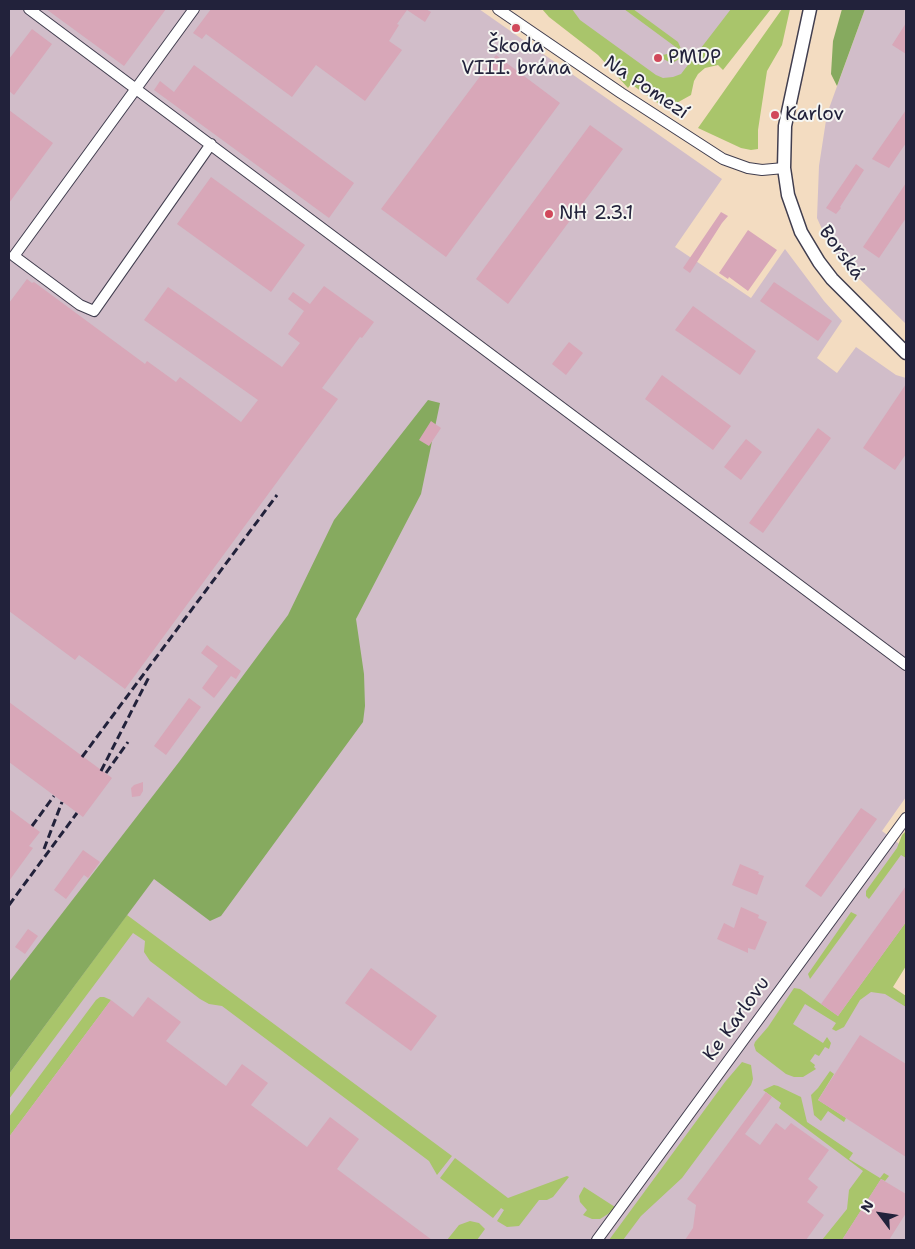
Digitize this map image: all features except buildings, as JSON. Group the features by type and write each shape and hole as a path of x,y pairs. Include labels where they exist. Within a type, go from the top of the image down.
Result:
{"street":[{"path":"29,9 906,665"},
{"path":"194,9 14,256 80,305 94,311 211,144"},
{"name":"Na Pomezí","path":"498,9 642,107 723,159 748,168 762,170 784,168"},
{"name":"Borská","path":"810,9 785,126 784,168 788,195 795,219 819,262 832,279 906,353"},
{"name":"Ke Karlovu","path":"597,1240 906,818"}],"shaded area":[{"path":"9,9 479,9 722,179 675,247 751,298 785,249 824,301 842,321 817,358 837,373 856,347 896,375 906,378 906,797 882,831 906,849 906,951 885,982 906,998 906,1240 9,1240"},
{"name":"PMDP","path":"550,9 740,9 671,102"},
{"path":"865,9 906,9 906,324 839,259 826,238 817,218 819,166 827,114"}],"green space":[{"path":"542,9 572,9 580,20 656,75 663,78 681,74 731,9 771,9 723,70 718,65 705,68 694,81 691,95 673,105 659,104 631,84 628,88 598,55 549,17"},
{"path":"624,9 633,9 678,42 682,51 681,58 674,62 669,62 658,56 681,51"},
{"path":"782,9 790,9 782,45 767,71 758,130 758,149 741,148 698,128"},
{"path":"842,9 865,9 837,86 831,74 833,41"},
{"path":"428,400 440,403 421,494 356,619 364,674 365,706 363,722 221,916 210,921 154,879 9,1074 9,982 179,762 288,615 334,520"},
{"path":"906,831 906,858 901,855 869,899 866,896 866,891 897,848 902,835"},
{"path":"851,912 857,915 810,979 808,974"},
{"path":"127,915 452,1156 437,1175 429,1161 222,1006 209,1004 200,999 150,961 144,952 145,941 133,933 9,1099 9,1074"},
{"path":"906,922 906,966 893,987 906,996 906,1007 885,994 871,992 860,1000 844,1027 836,1031 832,1029 836,1023 805,1004 793,1024 823,1043 827,1037 831,1043 829,1049 825,1047 819,1056 815,1054 810,1061 815,1065 816,1069 803,1077 794,1077 786,1074 756,1051 755,1042 768,1027 794,988 800,989 838,1016"},
{"path":"100,997 111,1000 9,1137 9,1117"},
{"path":"742,1062 751,1065 753,1079 751,1085 682,1178 641,1216 623,1240 609,1240 725,1082"},
{"path":"830,1071 834,1074 818,1100 846,1118 844,1122 828,1111 821,1121 814,1115 811,1095"},
{"path":"774,1085 801,1097 807,1122 853,1153 849,1159 880,1178 884,1173 889,1176 885,1181 881,1179 842,1240 822,1240 847,1209 849,1190 863,1171 779,1108 781,1103 763,1090"},
{"path":"455,1158 508,1198 567,1176 569,1177 553,1197 547,1200 539,1200 519,1226 507,1227 497,1221 504,1210 501,1208 493,1218 440,1178"},
{"path":"584,1187 615,1207 600,1219 592,1219 583,1215 587,1210 580,1202 579,1196"},
{"path":"470,1221 479,1223 485,1229 477,1240 447,1240 459,1225"}],"railway":[{"path":"82,757 277,495"},
{"path":"101,771 150,675"},
{"path":"106,773 128,742"},
{"path":"32,826 54,796"},
{"path":"44,849 62,802"},
{"path":"9,905 77,813"}],"place":[{"name":"Škoda VIII. brána","path":"516,28"},
{"name":"PMDP","path":"658,58"},
{"name":"Karlov","path":"775,115"},
{"name":"NH 2.3.1","path":"549,214"}]}
